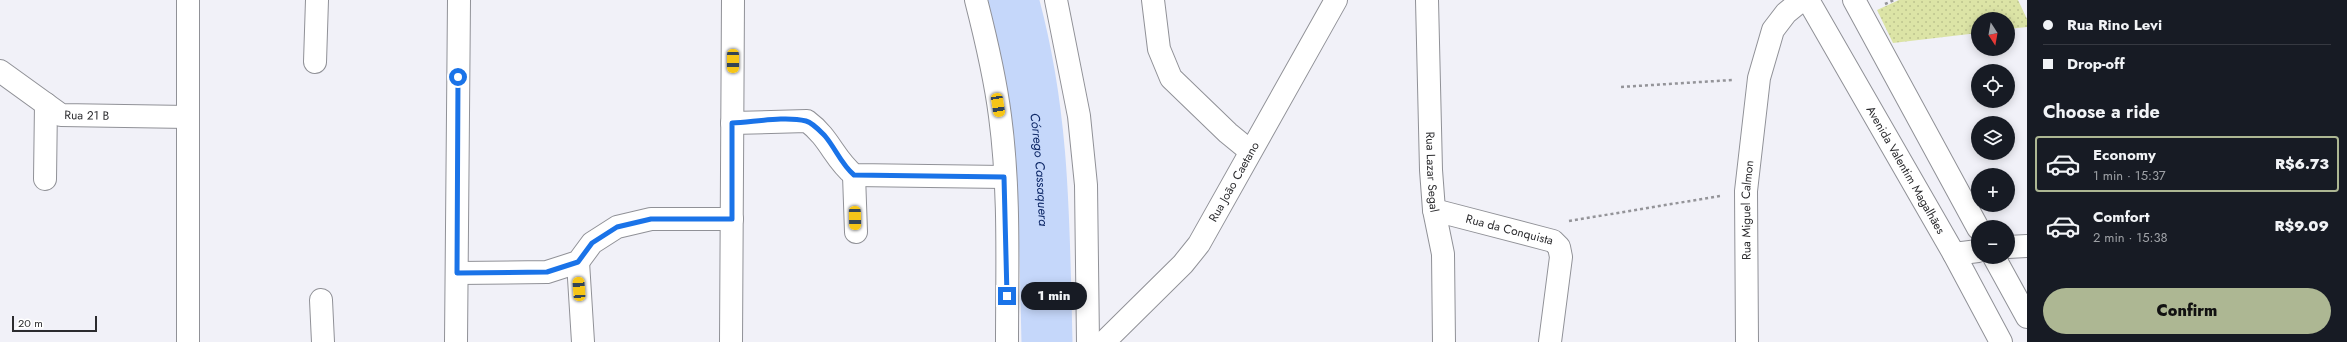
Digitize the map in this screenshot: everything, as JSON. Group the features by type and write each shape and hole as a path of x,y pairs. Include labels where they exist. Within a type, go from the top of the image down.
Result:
{"street":[{"path":"188,0 188,342"},
{"path":"315,62 317,0"},
{"path":"455,0 457,273 456,342"},
{"path":"731,342 733,0"},
{"path":"976,0 990,52 1000,118 1004,177 1007,342"},
{"path":"1056,0 1078,116 1086,185 1088,342"},
{"path":"1153,0 1159,49 1171,78 1250,152"},
{"name":"Rua João Caetano","path":"1104,342 1183,264 1199,244 1336,0"},
{"name":"Rua Lazar Segal","path":"1427,0 1431,170 1434,210 1443,254 1444,342"},
{"name":"Rua Miguel Calmon","path":"1747,342 1746,191 1759,78 1773,30 1786,13 1802,0"},
{"name":"Avenida Valentim Magalhães","path":"1808,0 1954,254 2001,342"},
{"path":"1854,0 1974,220"},
{"name":"Rua 21 B","path":"0,71 61,115 80,117 188,118"},
{"path":"45,179 46,104"},
{"path":"732,123 807,121 826,137 845,168 854,175 1004,177"},
{"path":"854,175 856,232"},
{"name":"Rua da Conquista","path":"1434,210 1553,241 1559,247 1561,257 1550,342"},
{"path":"457,273 547,272 578,262 592,243 617,227 651,219 732,219"},
{"path":"2015,247 2027,246"},
{"path":"1954,254 1971,252"},
{"path":"578,262 583,342"},
{"path":"1998,264 2027,317"},
{"path":"321,300 323,342"}],"path":[{"path":"1621,87 1759,78"},
{"path":"1536,236 1566,222 1746,191"}],"green space":[{"path":"1899,0 2018,0 2027,19 2027,27 2015,28 2015,12 1971,12 1971,34 1893,43 1877,10"}],"waterway":[{"name":"Córrego Cassaquera","path":"1013,0 1024,43 1037,128 1043,212 1047,342"}],"route":[{"path":"458,77 457,273 547,272 578,262 592,243 617,227 651,219 732,219 732,123 790,120 807,121 816,128 826,137 845,168 854,175 1004,177 1007,296"}]}
